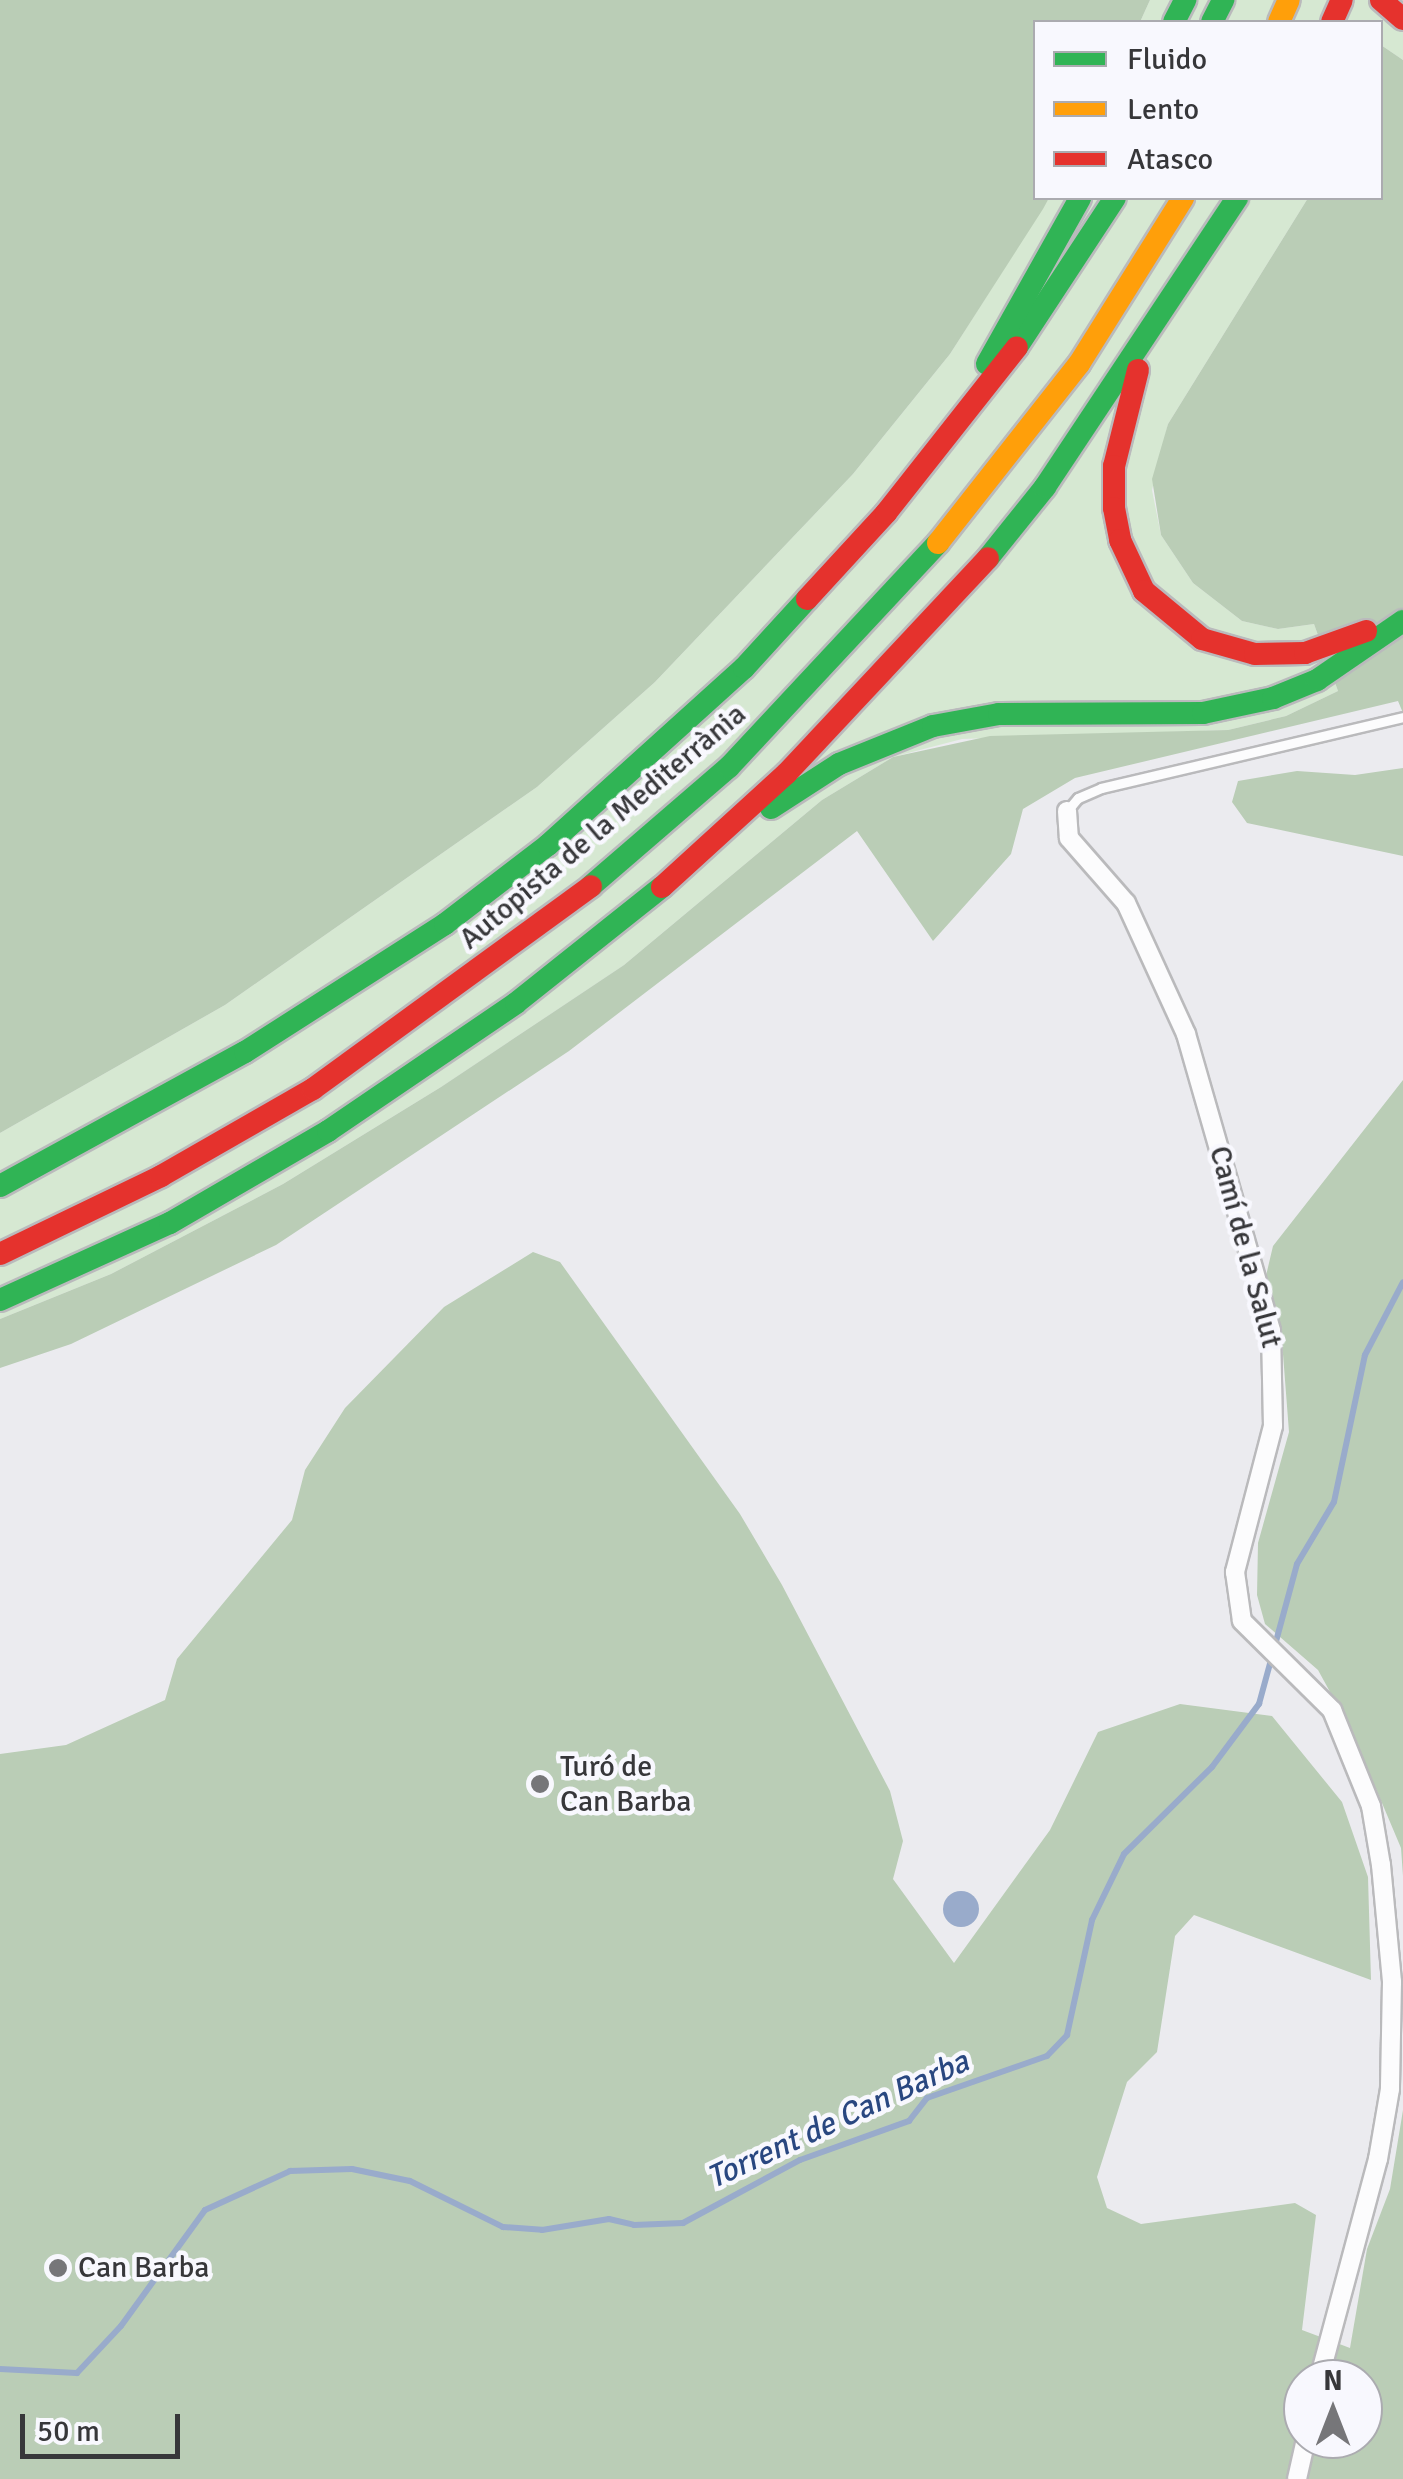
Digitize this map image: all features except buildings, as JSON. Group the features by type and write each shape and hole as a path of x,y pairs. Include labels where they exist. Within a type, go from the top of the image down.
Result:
{"main road":[{"path":"1381,0 1403,19"},
{"path":"956,426 1018,298 1079,200"},
{"name":"Autopista de la Mediterrània","path":"0,1186 245,1052 445,924 548,845 744,668 1004,367 1114,200"},
{"name":"Autopista de la Mediterrània","path":"0,1254 161,1176 313,1088 556,916 729,767 904,585 994,475 1079,364 1182,200"},
{"path":"0,1300 170,1223 328,1132 538,986 711,842 956,596 1046,487 1147,340 1236,200"},
{"path":"1147,340 1114,466 1120,540 1144,591 1202,640 1255,654 1334,646 1403,606"},
{"path":"711,842 888,739 999,714 1144,717 1240,707 1317,680 1403,621"}],"street":[{"name":"Camí de la Salut","path":"1067,812 1068,838 1126,903 1186,1034 1271,1331 1273,1426 1236,1572 1242,1622 1332,1710 1358,1767 1376,1836 1392,1982 1390,2089 1378,2159 1324,2359"}],"lane":[{"path":"1067,812 1078,798 1101,788 1403,717"}],"green space":[{"path":"0,0 1150,0 1141,20 1033,20 1033,200 1048,200 1043,209 950,354 853,474 655,682 537,787 225,1005 0,1133"},
{"path":"1150,0 1403,0 1403,60 1383,46 1383,20 1141,20"},
{"path":"1383,46 1403,60 1403,713 1398,701 1075,778 1023,809 1011,854 933,941 857,831 569,1051 276,1245 71,1344 0,1368 0,1319 111,1274 283,1184 441,1087 624,965 822,800 893,757 990,736 1228,730 1286,716 1338,691 1314,624 1278,629 1242,621 1193,583 1161,535 1152,479 1168,424 1307,200 1383,200"},
{"path":"1048,200 1307,200 1168,424 1152,490 1161,535 1193,583 1242,621 1278,629 1314,624 1338,691 1286,716 1228,730 962,739 893,757 822,800 624,965 441,1087 283,1184 111,1274 0,1319 0,1133 225,1005 537,787 655,682 853,474 950,354"},
{"path":"1403,768 1403,856 1247,823 1232,802 1238,781 1297,771 1355,775"},
{"path":"1403,1080 1403,1876 1401,1848 1352,1732 1318,1670 1265,1624 1257,1595 1258,1543 1289,1432 1282,1341 1265,1280 1273,1246"},
{"path":"533,1252 560,1262 740,1514 782,1585 890,1791 903,1841 893,1879 954,1963 1050,1830 1098,1732 1180,1704 1272,1716 1342,1802 1368,1877 1371,1980 1194,1915 1175,1936 1157,2052 1127,2082 1097,2177 1107,2208 1141,2224 1295,2203 1316,2215 1302,2330 1350,2348 1367,2249 1390,2189 1403,2110 1403,2479 0,2479 0,1754 66,1745 165,1700 177,1659 292,1520 305,1470 345,1408 444,1307"}],"water":[{"path":"961,1891 974,1896 979,1909 974,1922 961,1927 948,1922 943,1909 948,1896"}],"waterway":[{"name":"Torrent de Can Barba","path":"0,2369 77,2373 121,2326 205,2210 290,2171 352,2169 410,2181 503,2227 542,2230 609,2219 634,2225 683,2223 800,2160 909,2121 927,2098 1047,2056 1067,2035 1092,1920 1124,1854 1212,1767 1259,1704 1297,1564 1334,1502 1365,1355 1403,1282"}],"traffic: fast":[{"path":"1175,20 1185,0"},
{"path":"1213,20 1223,0"},
{"path":"987,364 1079,200"},
{"path":"1017,347 1114,200"},
{"path":"988,558 1045,487 1236,200"},
{"path":"591,886 729,767 938,543"},
{"path":"0,1186 245,1052 445,924 548,845 744,668 807,599"},
{"path":"771,808 839,764 933,726 999,714 1203,713 1273,698 1317,680 1403,621"},
{"path":"0,1300 170,1223 328,1131 516,1003 662,887"}],"traffic: slow":[{"path":"1280,20 1289,0"},
{"path":"938,543 1079,364 1182,200"}],"traffic: jam":[{"path":"1333,20 1342,0"},
{"path":"1381,0 1403,19"},
{"path":"807,599 886,513 1017,347"},
{"path":"1138,370 1114,466 1114,508 1120,540 1144,591 1202,639 1255,654 1305,653 1366,631"},
{"path":"662,887 787,773 988,558"},
{"path":"0,1254 161,1176 313,1089 591,886"}],"place":[{"name":"Turó de Can Barba","path":"540,1784"},
{"name":"Can Barba","path":"58,2268"}]}
